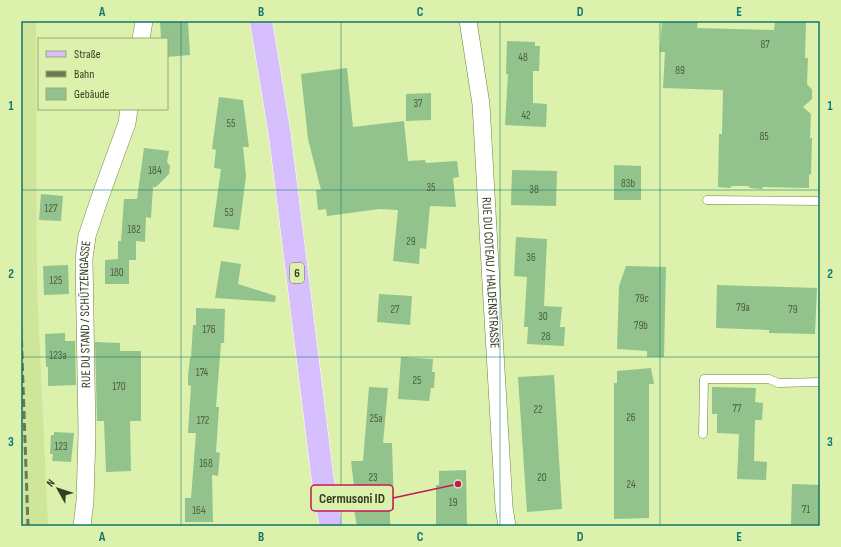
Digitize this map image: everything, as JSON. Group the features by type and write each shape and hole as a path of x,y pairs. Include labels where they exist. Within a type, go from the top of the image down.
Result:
{"main road":[{"name":"6","path":"260,21 280,136 322,474 332,526"}],"street":[{"path":"141,38 144,21"},
{"name":"RUE DU COTEAU / HALDENSTRASSE","path":"468,21 481,104 504,506 507,526"},
{"name":"RUE DU STAND / SCHÜTZENGASSE","path":"82,526 85,501 87,434 84,259 87,236 126,123 129,110"}],"lane":[{"path":"707,200 820,201"},
{"path":"703,434 704,379 769,379 778,383 820,382"}],"shaded area":[{"path":"21,21 36,21 37,286 48,526 21,526"}],"building":[{"path":"160,21 188,21 190,55 168,57 168,38 161,38"},
{"path":"662,21 698,21 697,28 774,30 775,21 806,21 805,58 808,58 807,84 812,90 812,99 803,107 811,114 810,138 812,138 809,188 763,187 762,189 750,188 748,186 732,186 730,188 718,187 719,134 722,134 723,90 663,88 665,52 660,52"},
{"path":"507,41 535,42 535,46 540,46 539,71 533,71 533,103 547,104 546,127 505,125 508,74 506,74"},
{"path":"347,68 353,127 404,121 408,161 425,160 426,163 457,161 459,177 453,178 456,207 430,206 426,249 420,248 419,264 393,261 398,210 379,209 327,216 326,209 318,210 316,190 321,190 308,139 301,74"},
{"path":"431,93 431,120 406,121 406,94"},
{"path":"219,97 243,100 249,147 243,147 246,176 239,230 213,227 221,169 214,168 216,150 212,149"},
{"path":"144,148 169,151 167,162 170,166 169,174 156,187 153,187 151,218 146,217 145,242 136,241 136,260 129,260 129,284 105,284 105,260 118,259 118,241 121,241 124,199 137,199"},
{"path":"614,165 641,166 641,200 614,200"},
{"path":"512,170 557,171 556,206 511,205"},
{"path":"41,194 63,196 61,221 39,220"},
{"path":"516,237 547,239 544,306 562,307 560,327 565,327 564,346 527,344 528,327 524,327 527,277 514,276"},
{"path":"221,261 241,264 238,284 276,296 275,302 215,298"},
{"path":"68,265 69,294 44,295 43,266"},
{"path":"626,266 666,267 664,357 647,357 647,351 617,349 619,286"},
{"path":"717,285 817,288 815,334 769,333 769,330 716,328"},
{"path":"379,294 412,296 410,325 377,322"},
{"path":"196,308 225,309 224,343 221,343 216,407 219,407 216,452 220,453 218,476 212,475 213,522 185,522 185,498 191,498 196,433 188,433 191,386 188,385 188,376 191,358 193,325 196,325"},
{"path":"65,333 65,341 75,341 76,385 48,386 45,334"},
{"path":"95,342 120,343 120,351 141,351 141,421 130,421 131,471 106,472 104,421 97,421"},
{"path":"401,357 433,359 432,372 435,372 434,388 431,388 429,401 398,399"},
{"path":"651,368 654,384 649,384 649,518 614,519 614,383 617,383 617,371"},
{"path":"554,375 562,509 527,512 518,377"},
{"path":"369,387 388,388 383,443 392,443 394,510 390,510 390,526 357,526 351,494 355,494 351,461 363,461"},
{"path":"712,387 756,388 755,402 763,403 762,420 755,420 754,461 767,462 766,480 737,479 739,434 717,433 717,414 712,414"},
{"path":"54,432 74,433 71,462 52,461 53,454 50,454 51,435 54,435"},
{"path":"466,470 467,526 436,526 436,485 439,485 439,471"},
{"path":"792,484 820,485 820,526 791,526"}],"railway":[{"path":"21,327 28,526"}],"place":[{"name":"Cermusoni ID","path":"458,484"}]}
